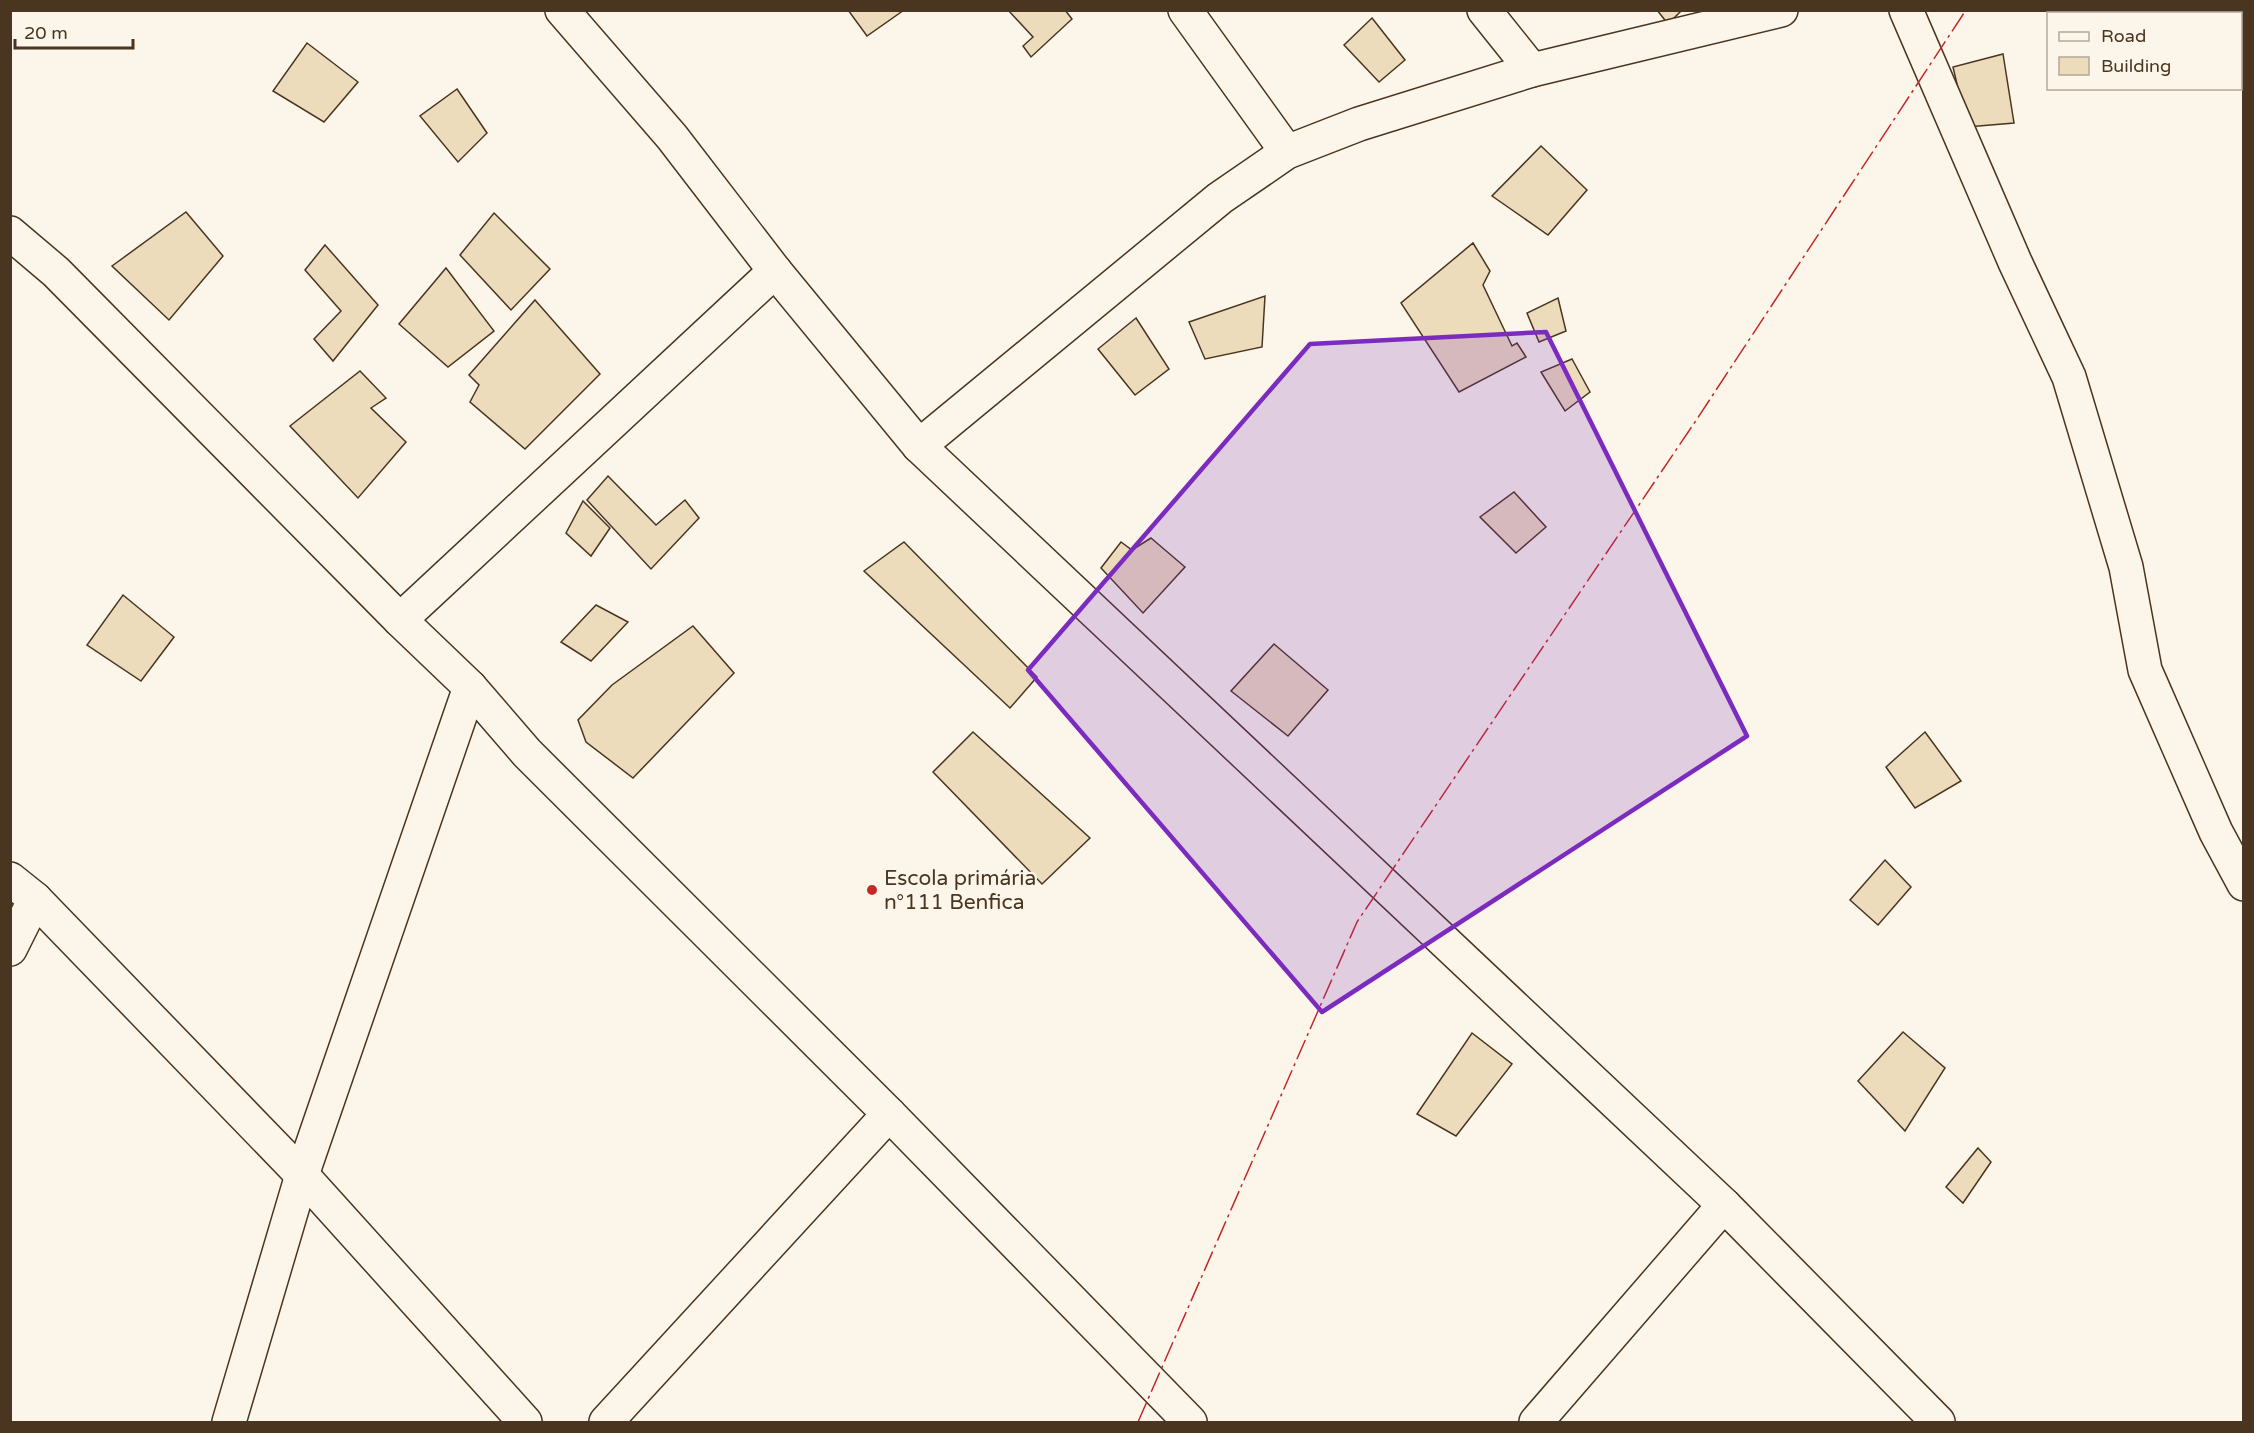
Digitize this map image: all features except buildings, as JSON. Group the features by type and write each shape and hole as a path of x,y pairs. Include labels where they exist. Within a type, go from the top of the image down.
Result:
{"street":[{"path":"562,10 672,137 775,271 919,446 1724,1205 1938,1422"},
{"path":"1185,10 1287,152"},
{"path":"919,446 1220,198 1287,152 1359,124 1532,70 1781,10"},
{"path":"1906,10 2015,262 2069,377 2126,567 2145,670 2216,832 2244,884"},
{"path":"1499,18 1532,70"},
{"path":"10,233 56,272 400,620 470,687 527,753 889,1114 1190,1422"},
{"path":"400,620 775,271"},
{"path":"229,1422 302,1175 470,687"},
{"path":"23,889 302,1175 525,1422"},
{"path":"10,949 23,889"},
{"path":"606,1422 889,1114"},
{"path":"1536,1422 1724,1205"}],"highlighted area":[{"path":"1546,332 1747,736 1322,1012 1028,670 1310,344"}],"power":[{"path":"1138,1422 1357,922 1697,419 1966,10"}],"place":[{"name":"Escola primária n°111 Benfica","path":"872,890"}]}
